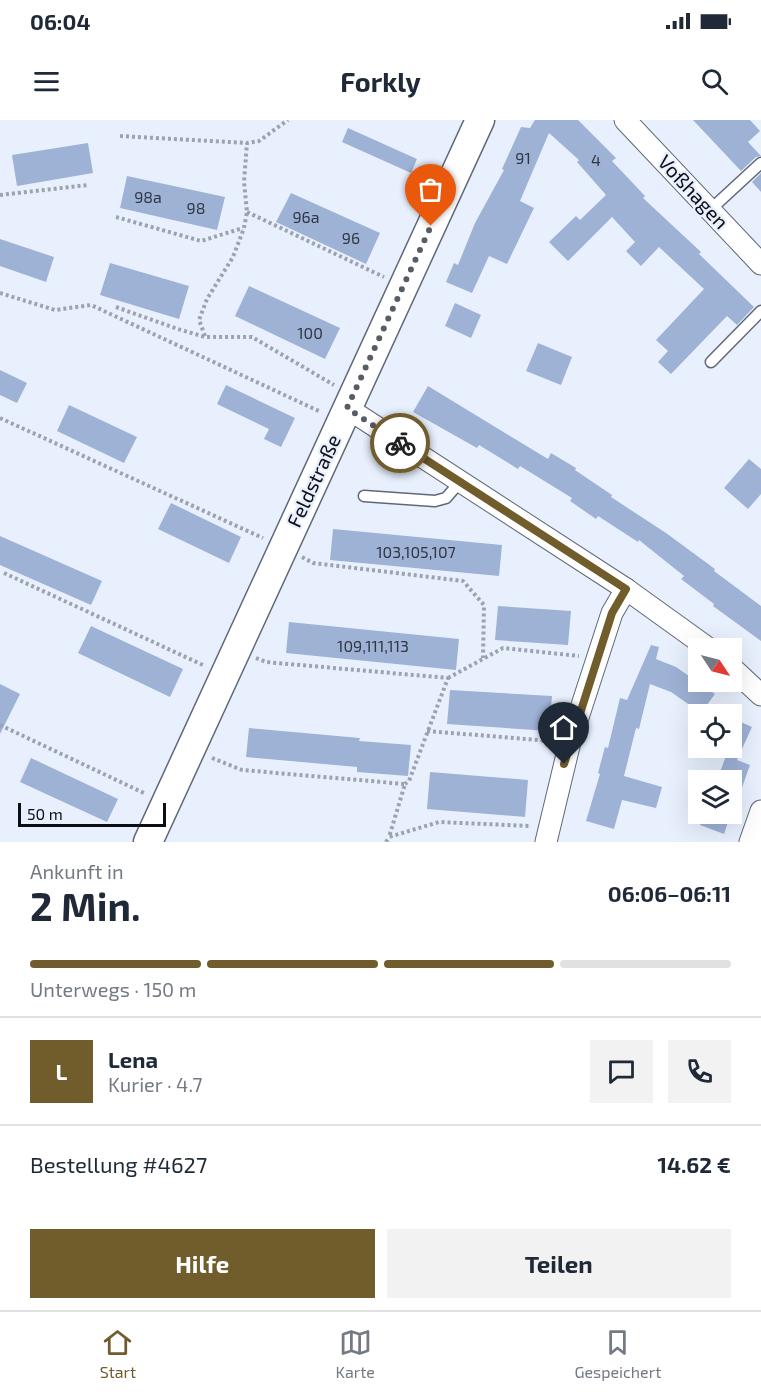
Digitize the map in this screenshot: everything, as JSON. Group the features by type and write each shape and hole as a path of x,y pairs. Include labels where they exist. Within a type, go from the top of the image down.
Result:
{"street":[{"name":"Feldstraße","path":"148,842 480,120"},
{"name":"Voßhagen","path":"626,120 761,264"},
{"path":"347,408 626,589 694,638"},
{"path":"547,835 570,742 612,613 626,589"},
{"path":"742,677 761,695"},
{"path":"750,842 761,811"}],"lane":[{"path":"710,210 761,163"},
{"path":"711,362 761,311"},
{"path":"364,495 435,501 446,498 460,482"}],"path":[{"path":"120,136 247,143 259,141 288,120"},
{"path":"205,337 200,320 207,299 233,257 244,228 247,212 244,182 247,143"},
{"path":"0,195 88,185"},
{"path":"247,212 403,286"},
{"path":"116,217 201,240 244,228"},
{"path":"0,293 55,310 91,305 347,408"},
{"path":"116,307 205,337 252,337 347,408"},
{"path":"0,418 313,563 463,581 484,605 483,658"},
{"path":"4,573 230,662 266,662 448,678 502,648 598,657"},
{"path":"386,842 405,784 409,781 448,678"},
{"path":"0,725 166,803"},
{"path":"427,731 570,742"},
{"path":"190,750 242,770 405,784"},
{"path":"389,837 439,822 547,835"}],"building":[{"path":"535,120 578,120 616,158 612,161 645,196 643,198 701,252 699,254 754,307 737,325 727,316 671,374 658,362 668,351 656,340 704,289 659,247 641,266 626,251 635,242 612,217 568,261 549,242 576,216 580,220 606,195 577,162 579,160 549,133 520,201 534,208 507,264 489,256 472,293 446,282 454,263 458,265 475,223 504,170 502,169 521,127 530,128"},
{"path":"693,120 750,120 760,131 748,142 761,156 756,157 741,171"},
{"path":"348,128 417,159 411,173 342,142"},
{"path":"88,143 93,173 17,186 12,155"},
{"path":"761,173 761,192 752,182"},
{"path":"127,176 225,197 217,230 120,208"},
{"path":"291,193 380,233 366,264 276,222"},
{"path":"0,239 54,257 46,282 0,266"},
{"path":"110,263 189,286 179,319 100,295"},
{"path":"249,286 340,328 325,359 235,316"},
{"path":"455,303 481,315 471,338 445,326"},
{"path":"538,343 572,357 561,385 526,371"},
{"path":"0,370 27,383 17,403 0,395"},
{"path":"226,385 295,418 281,447 264,439 269,429 217,404"},
{"path":"428,386 548,459 551,453 576,468 575,470 612,495 611,497 715,569 714,571 761,606 761,641 713,606 714,604 681,579 684,576 639,540 638,542 598,516 596,519 570,501 572,498 520,466 518,469 479,445 477,448 413,412"},
{"path":"69,405 137,437 124,463 57,431"},
{"path":"749,459 761,469 761,494 748,509 724,488"},
{"path":"171,503 241,537 229,563 158,529"},
{"path":"333,529 502,545 499,576 330,560"},
{"path":"0,536 102,581 91,605 0,565"},
{"path":"498,606 571,611 568,645 495,640"},
{"path":"289,622 459,639 456,670 286,653"},
{"path":"91,626 183,669 170,697 78,653"},
{"path":"651,645 659,647 656,659 676,667 688,675 688,692 715,694 708,704 688,704 671,692 650,684 624,776 662,787 656,808 622,800 614,829 586,821 620,698 627,700"},
{"path":"0,684 20,694 0,734"},
{"path":"450,690 552,696 549,731 447,724"},
{"path":"742,722 752,727 742,749"},
{"path":"249,728 411,745 408,776 357,772 357,767 246,757"},
{"path":"31,758 118,799 107,822 20,782"},
{"path":"725,758 738,758 737,760 750,765 742,788 742,770 721,770"},
{"path":"430,772 528,780 525,817 427,809"},
{"path":"700,824 727,824 724,834"}],"way so far":[{"path":"400,443 347,408 431,226"}],"route":[{"path":"400,443 626,589 612,613 564,764"}]}
